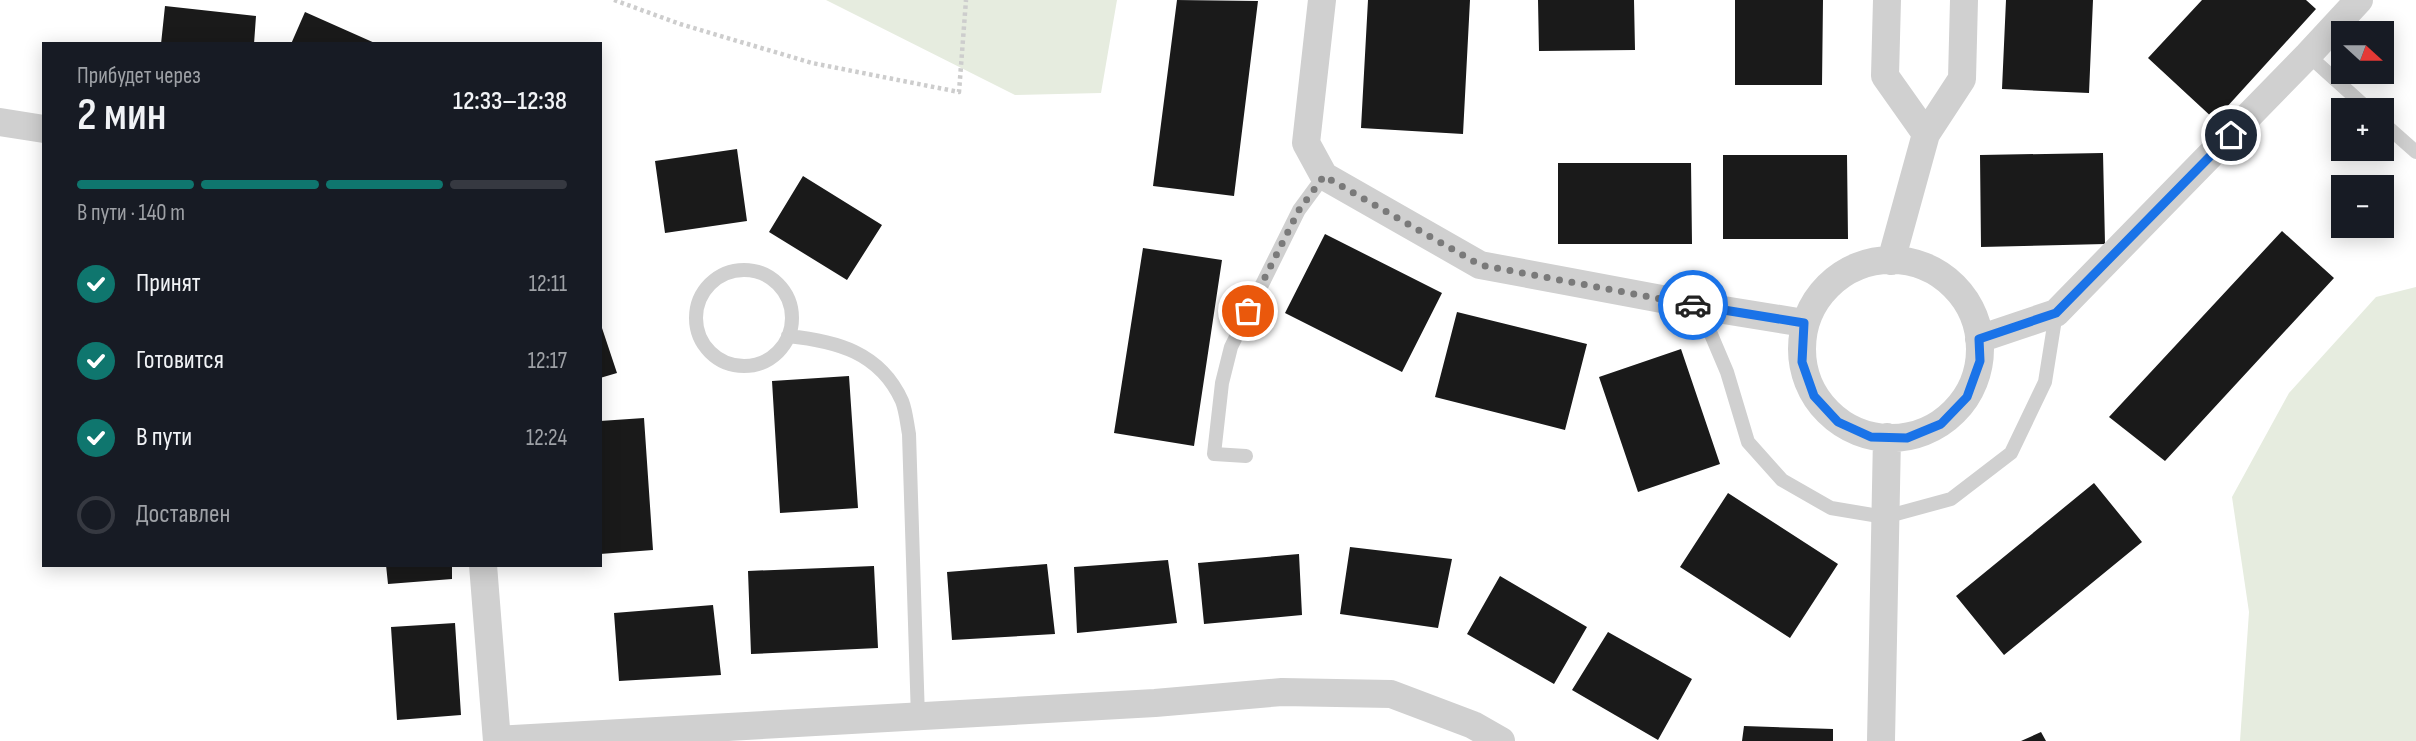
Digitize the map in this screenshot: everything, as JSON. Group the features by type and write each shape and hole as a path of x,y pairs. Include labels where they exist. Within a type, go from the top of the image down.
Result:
{"street":[{"path":"1322,0 1306,143 1324,176 1480,265 1804,323"},
{"path":"1887,0 1885,76 1926,134"},
{"path":"1891,261 1926,134 1962,79 1964,0"},
{"path":"1979,339 2056,313 2359,0"},
{"path":"0,122 42,129"},
{"path":"1904,260 1934,271 1959,291 1977,324 1979,339 1980,361 1967,397 1941,424 1907,438 1871,437 1838,422 1814,396 1802,362 1804,323 1818,296 1842,274 1871,261 1891,261 1904,260"},
{"path":"1881,741 1887,437"},
{"path":"483,567 497,741 1155,704 1282,692 1391,694 1473,725 1501,741"}],"lane":[{"path":"2308,55 2356,98"},
{"path":"2394,133 2416,152"},
{"path":"1246,456 1214,454 1226,363 1239,330 1299,210 1324,176"},
{"path":"744,270 762,274 778,284 788,300 792,318 788,336 778,352 762,362 744,366 726,362 710,352 700,336 696,318 699,299 710,284 726,274 744,270"},
{"path":"1699,306 1727,372 1748,442 1782,480 1831,508 1885,517 1951,499 2011,453 2045,382 2056,313"},
{"path":"788,336 822,339 855,350 883,373 902,402 909,434 918,718"}],"path":[{"path":"614,0 680,24 812,63 958,92 966,0"}],"shaded area":[{"path":"826,0 1117,0 1101,93 1015,95"},
{"path":"2416,287 2416,741 2240,741 2249,612 2232,497 2289,393 2376,297"}],"building":[{"path":"1177,0 1258,1 1234,196 1153,186"},
{"path":"1368,0 1470,0 1463,134 1361,128"},
{"path":"1538,0 1634,0 1635,50 1539,51"},
{"path":"1735,0 1823,0 1822,85 1735,85"},
{"path":"2006,0 2093,0 2089,93 2002,89"},
{"path":"2202,0 2306,0 2316,9 2215,120 2148,58"},
{"path":"165,6 256,16 254,42 161,42"},
{"path":"305,12 372,42 292,42"},
{"path":"737,149 747,221 665,233 655,161"},
{"path":"2103,153 2105,244 1981,247 1980,155"},
{"path":"1723,155 1847,155 1848,239 1723,239"},
{"path":"1558,163 1691,163 1692,244 1558,244"},
{"path":"803,176 882,225 847,280 769,232"},
{"path":"2282,231 2334,278 2165,461 2109,417"},
{"path":"1325,234 1442,293 1402,372 1285,313"},
{"path":"1143,248 1222,260 1194,446 1114,433"},
{"path":"1457,312 1587,344 1565,430 1435,397"},
{"path":"602,328 617,373 602,377"},
{"path":"1681,349 1720,464 1638,492 1599,377"},
{"path":"849,376 858,508 780,513 772,381"},
{"path":"644,418 653,550 602,554 602,421"},
{"path":"2094,483 2142,542 2004,655 1956,596"},
{"path":"1728,493 1838,564 1790,638 1680,567"},
{"path":"1350,547 1452,559 1438,628 1340,614"},
{"path":"1299,554 1302,615 1204,624 1198,563"},
{"path":"1168,560 1177,623 1077,633 1074,567"},
{"path":"1047,564 1055,634 952,640 947,572"},
{"path":"874,566 878,648 751,654 748,571"},
{"path":"386,567 452,567 452,579 388,584"},
{"path":"1500,576 1587,627 1554,684 1467,634"},
{"path":"713,605 721,675 619,681 614,613"},
{"path":"455,623 461,715 397,720 391,627"},
{"path":"1608,632 1692,679 1658,740 1572,690"},
{"path":"1744,726 1833,729 1833,741 1742,741"},
{"path":"2041,732 2046,741 2021,741"}],"way so far":[{"path":"1248,311 1299,210 1324,176 1480,265 1693,305"}],"route":[{"path":"1693,305 1804,323 1802,362 1814,396 1838,422 1871,437 1907,438 1941,424 1967,397 1980,361 1979,339 2056,313 2231,135"}]}
